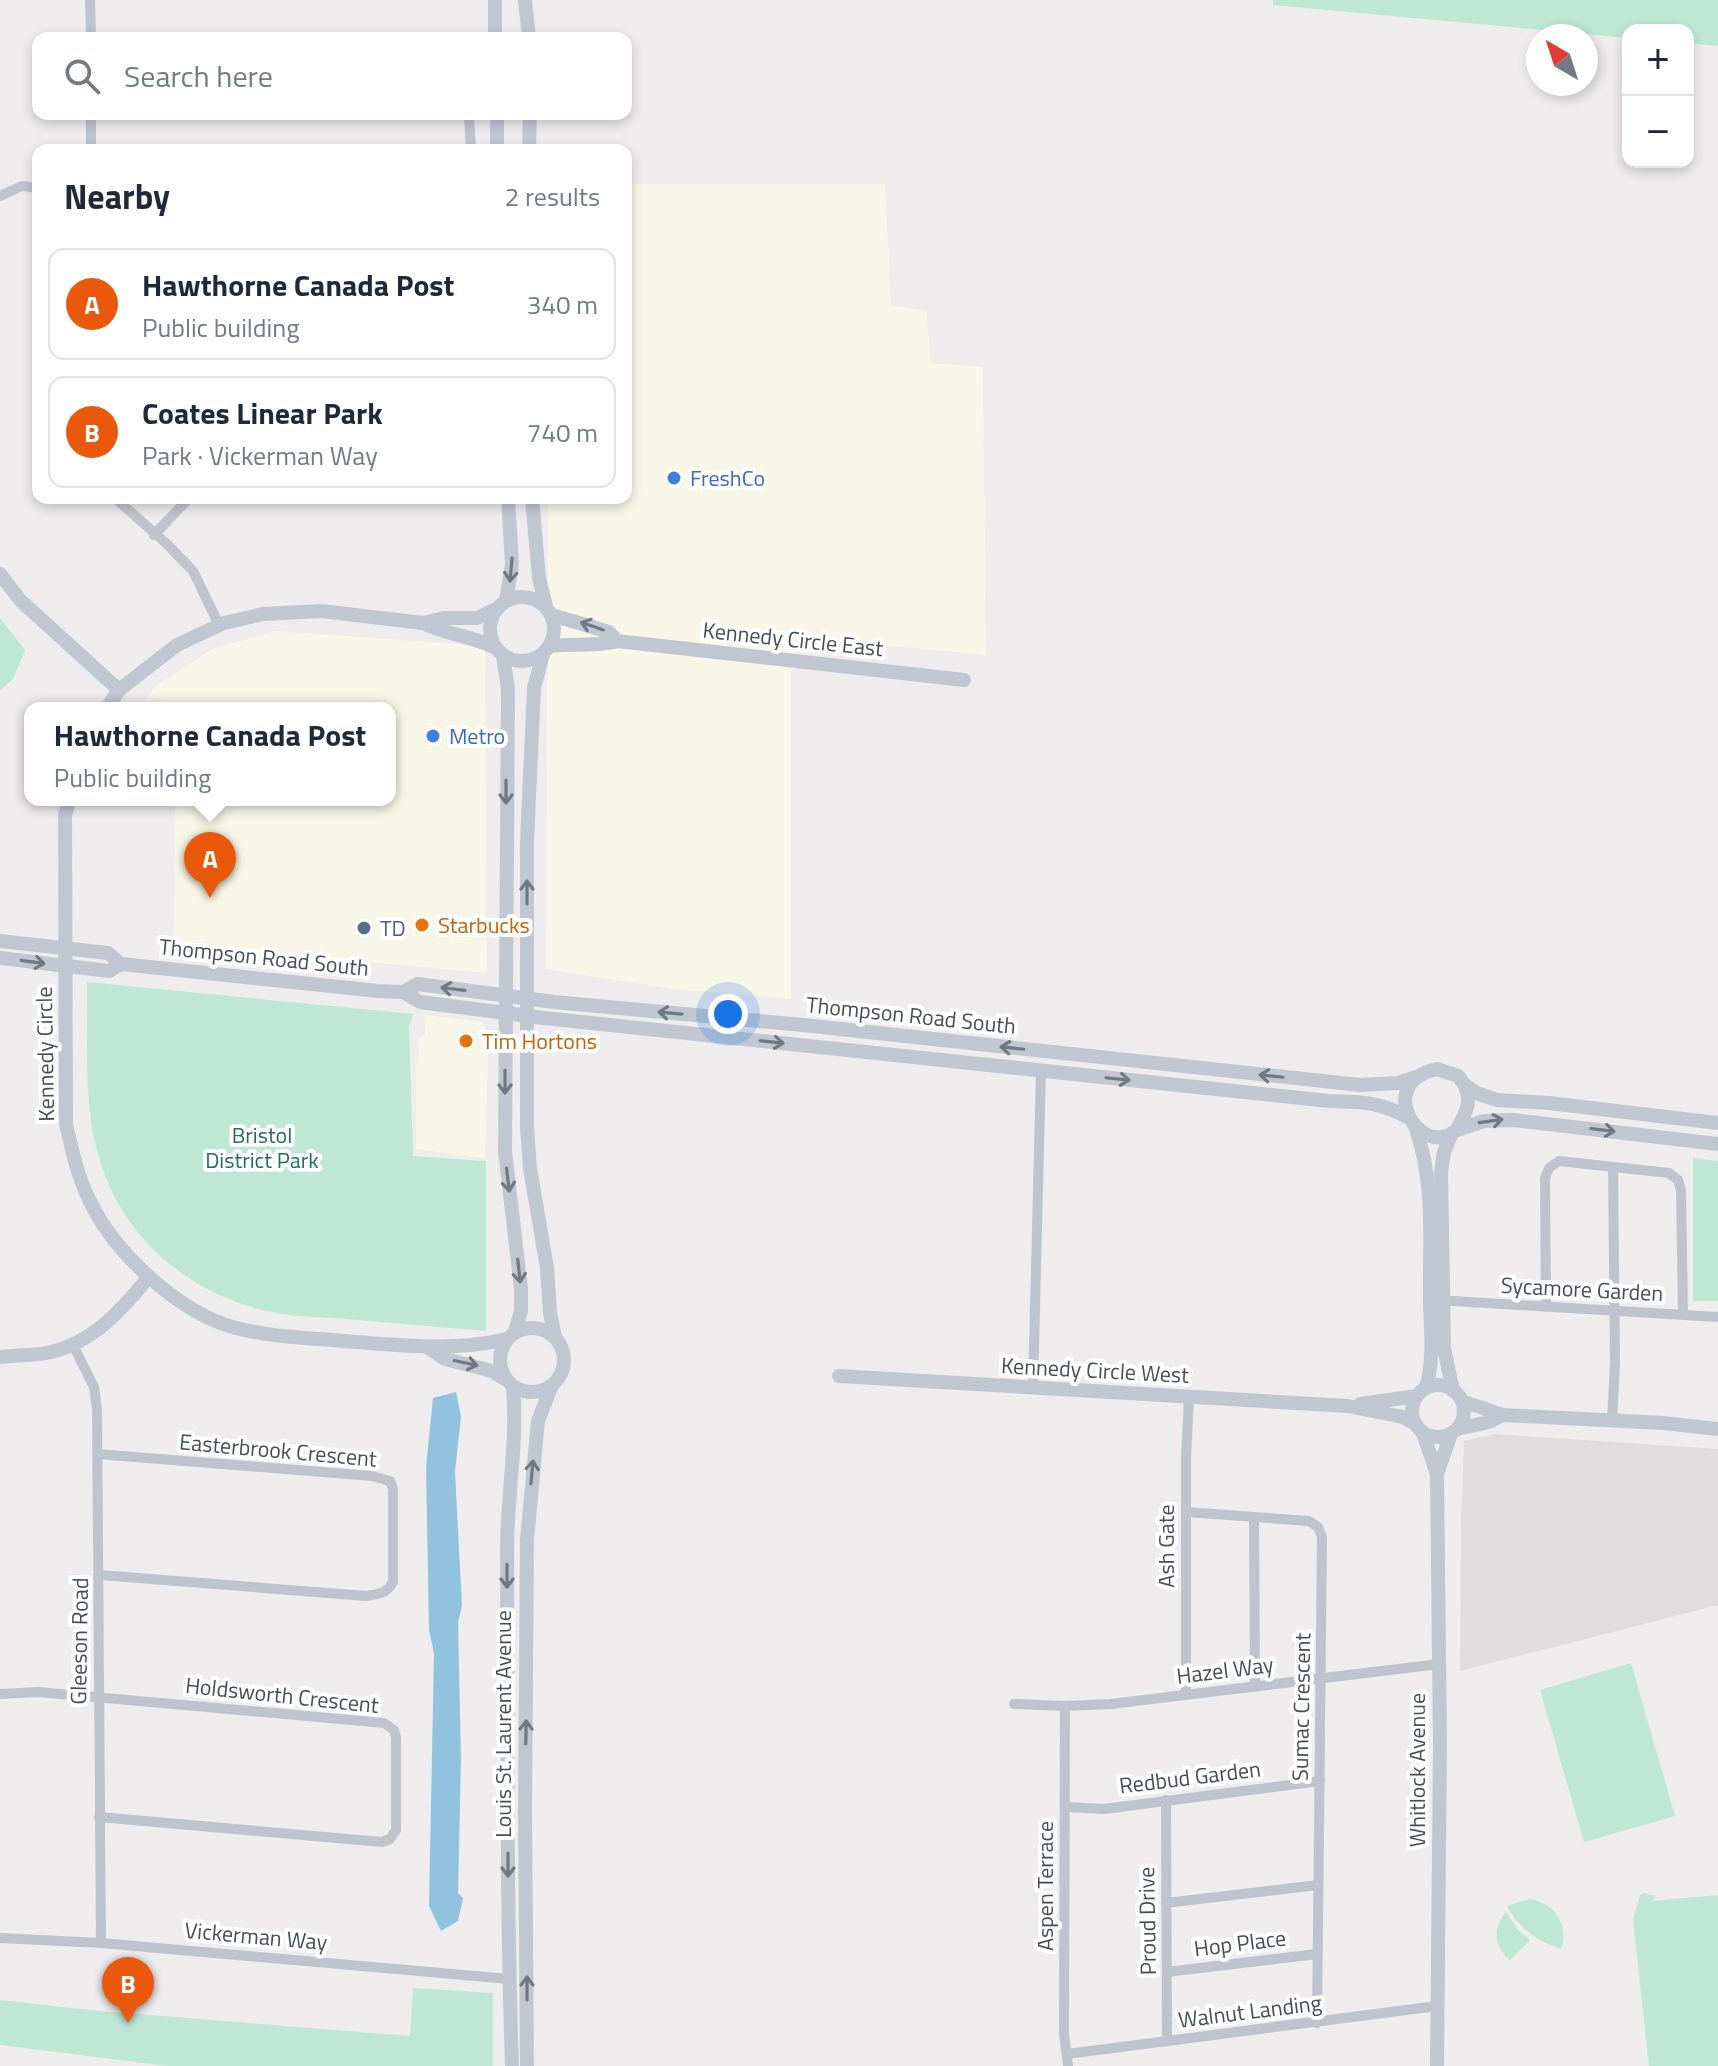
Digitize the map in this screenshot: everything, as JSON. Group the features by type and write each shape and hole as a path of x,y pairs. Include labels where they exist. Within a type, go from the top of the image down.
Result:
{"main road":[{"path":"495,0 495,32"},
{"path":"525,0 528,32"},
{"path":"497,120 497,144"},
{"path":"529,144 530,120"},
{"path":"508,504 512,564 502,605 490,628 500,652 508,688 505,1151 521,1300 511,1336 499,1359 509,1383 533,1393 552,1385 559,1377 564,1356 555,1337 550,1313 547,1268 530,1168 527,842 535,675 554,636 539,578 533,504"},
{"path":"0,574 21,601 119,690"},
{"path":"423,623 444,618 477,618 527,597 549,611"},
{"path":"111,702 119,690 177,645 219,625 263,614 321,611 423,623 442,632 485,642 524,662 547,650"},
{"name":"Kennedy Circle East","path":"549,611 609,632 617,641"},
{"name":"Kennedy Circle East","path":"547,650 573,643 607,644 617,641 964,680"},
{"name":"Kennedy Circle","path":"68,806 65,816 66,1124 75,1166 90,1202 116,1240 149,1277 203,1316 235,1328 268,1334 427,1347 475,1345 511,1336"},
{"name":"Thompson Road South","path":"0,941 108,953 121,964 403,992 420,1002 528,1016 1329,1101 1360,1101 1379,1104 1412,1122"},
{"name":"Thompson Road South","path":"0,958 109,971 121,964"},
{"name":"Thompson Road South","path":"403,992 418,984 1360,1085 1398,1083 1416,1077"},
{"path":"1454,1431 1463,1415 1444,1348 1437,1300 1427,1165 1405,1096 1416,1077 1437,1069 1458,1076 1476,1093 1497,1100 1718,1123"},
{"path":"1465,1085 1469,1102 1441,1164 1433,1350 1421,1392 1412,1410 1420,1428 1437,1437 1503,1415"},
{"path":"1412,1122 1432,1135 1454,1132 1484,1121 1513,1120 1718,1144"},
{"path":"0,1357 49,1353 73,1345 117,1314 149,1277"},
{"path":"511,1336 536,1328 555,1337"},
{"name":"Kennedy Circle","path":"427,1347 445,1359 484,1368 509,1383"},
{"name":"Kennedy Circle West","path":"839,1376 1348,1406 1403,1417 1420,1428"},
{"name":"Louis St. Laurent Avenue","path":"509,1383 516,1421 507,1542 512,2066"},
{"name":"Louis St. Laurent Avenue","path":"527,2066 527,1540 538,1421 552,1385"},
{"path":"1421,1392 1440,1386 1503,1415 1718,1429"},
{"name":"Kennedy Circle West","path":"1348,1406 1421,1392"},
{"name":"Whitlock Avenue","path":"1420,1428 1437,1474 1437,2066"},
{"name":"Whitlock Avenue","path":"1437,1474 1454,1431"}],"street":[{"path":"90,0 91,32"},
{"path":"91,120 91,144"},
{"path":"469,120 471,144"},
{"path":"0,196 22,186 32,187"},
{"path":"121,504 193,571 219,625"},
{"path":"154,535 180,504"},
{"path":"1033,1388 1041,1070"},
{"path":"1546,1307 1545,1178 1549,1168 1559,1161 1669,1173 1678,1180 1681,1190 1683,1315"},
{"path":"1612,1421 1615,1363 1613,1167"},
{"name":"Sycamore Garden","path":"1437,1300 1718,1317"},
{"name":"Gleeson Road","path":"73,1345 94,1387 100,1575 101,1943"},
{"name":"Ash Gate","path":"1186,1695 1189,1398"},
{"name":"Easterbrook Crescent","path":"97,1454 372,1476 390,1481 393,1489 393,1582 388,1591 380,1594 366,1596 100,1575"},
{"name":"Sumac Crescent","path":"1186,1512 1309,1521 1318,1527 1322,1537 1323,1678 1317,2023"},
{"path":"1254,1517 1255,1687"},
{"name":"Hazel Way","path":"1014,1704 1111,1704 1439,1664"},
{"name":"Holdsworth Crescent","path":"0,1694 38,1692 384,1723 394,1730 396,1830 390,1839 382,1842 99,1817"},
{"name":"Aspen Terrace","path":"1065,1706 1064,2034 1068,2066"},
{"name":"Redbud Garden","path":"1066,1807 1104,1809 1320,1781"},
{"name":"Proud Drive","path":"1166,1800 1167,2041"},
{"path":"1166,1903 1318,1885"},
{"name":"Vickerman Way","path":"0,1938 101,1943 509,1979"},
{"name":"Hop Place","path":"1167,1972 1317,1954"},
{"name":"Walnut Landing","path":"1067,2054 1437,2006"}],"shaded area":[{"path":"632,184 885,184 891,305 927,311 930,363 983,367 986,655 802,637 791,673 791,999 672,989 546,969 548,504 632,504"},
{"path":"275,631 485,646 487,973 174,944 175,806 396,806 396,702 143,702 157,685 212,649"},
{"path":"424,1015 482,1022 489,1032 485,1158 416,1149 416,1065 418,1037 425,1035"},
{"path":"1495,1434 1718,1449 1718,1605 1460,1671 1464,1441"}],"green space":[{"path":"1273,0 1718,0 1718,46 1694,44 1694,24 1622,24 1622,37 1598,35 1598,24 1526,24 1526,29 1273,5"},
{"path":"0,618 25,650 13,679 0,690"},
{"name":"Bristol District Park","path":"87,982 413,1014 409,1027 413,1156 486,1161 486,1331 267,1311 212,1292 164,1260 126,1217 101,1164 88,1097"},
{"path":"1693,1158 1718,1161 1718,1301 1693,1301"},
{"path":"1631,1663 1675,1816 1584,1842 1540,1690"},
{"path":"1640,1895 1655,1896 1653,1901 1718,1895 1718,2066 1649,2066 1633,1920"},
{"path":"1529,1899 1546,1905 1558,1916 1563,1931 1561,1949 1530,1933 1507,1906"},
{"path":"1506,1912 1518,1930 1530,1940 1510,1960 1501,1949 1497,1937 1498,1924"},
{"path":"413,1988 493,1993 493,2066 167,2066 0,2045 0,2000 410,2036"}],"water":[{"path":"456,1392 461,1416 455,1472 462,1606 458,1622 461,1759 458,1893 463,1898 458,1921 441,1931 429,1906 434,1653 429,1630 426,1467 433,1398"}],"place":[{"name":"FreshCo","path":"674,478"},
{"name":"Metro","path":"433,736"},
{"name":"Hawthorne Canada Post","path":"210,898"},
{"name":"Starbucks","path":"422,925"},
{"name":"TD","path":"364,928"},
{"name":"Tim Hortons","path":"466,1041"},
{"name":"Coates Linear Park","path":"128,2023"}]}
